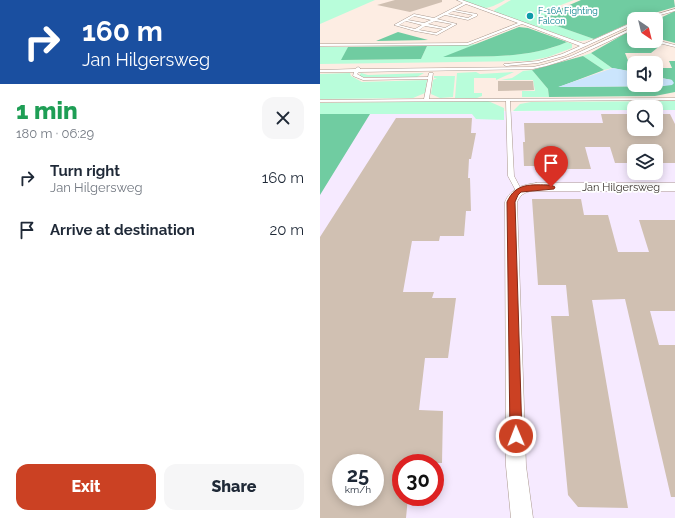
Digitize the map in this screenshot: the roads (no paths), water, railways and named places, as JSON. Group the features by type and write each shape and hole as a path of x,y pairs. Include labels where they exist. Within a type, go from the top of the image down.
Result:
{"street":[{"name":"Jan Hilgersweg","path":"519,191 536,187 675,187"},
{"path":"519,191 515,193 511,202 516,466 522,518"}],"lane":[{"path":"459,0 592,49"},
{"path":"416,30 465,3"},
{"path":"444,14 468,19 476,15 452,10"},
{"path":"663,13 673,10"},
{"path":"663,15 673,10"},
{"path":"414,15 454,24 436,34 396,25 405,20 414,15"},
{"path":"405,20 446,29"},
{"path":"320,45 468,44 521,23"},
{"path":"320,71 504,66 551,59 627,26"},
{"path":"620,29 627,31"},
{"path":"320,67 432,70 533,68 561,62 592,49 627,31"},
{"path":"663,43 675,46"},
{"path":"358,69 355,75 363,79 430,78"},
{"path":"426,100 432,70"},
{"path":"320,101 675,99"},
{"path":"508,100 511,176 519,191"}],"water":[{"path":"613,68 627,71 627,86 558,87"},
{"path":"663,78 672,80 674,83 672,85 664,86"}],"place":[{"name":"F-16A Fighting Falcon","path":"530,16"}]}
